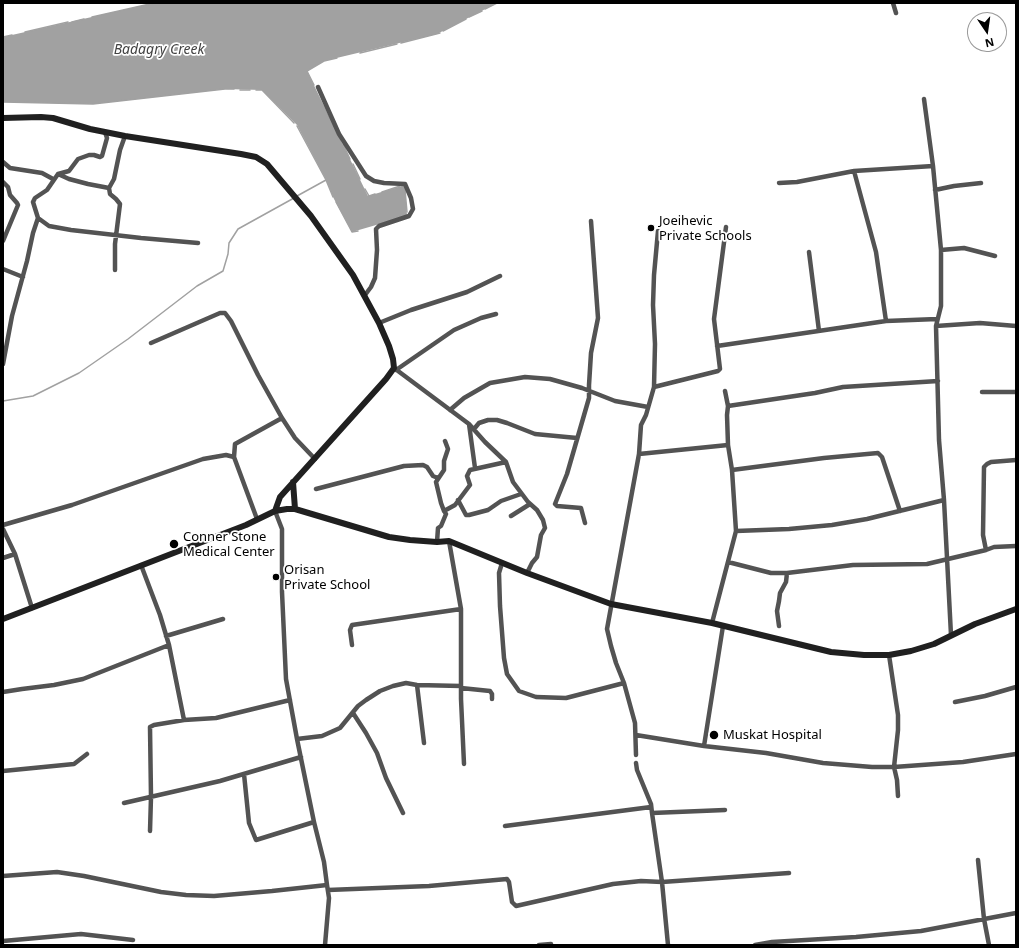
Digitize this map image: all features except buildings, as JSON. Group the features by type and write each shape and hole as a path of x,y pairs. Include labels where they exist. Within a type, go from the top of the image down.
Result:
{"main road":[{"path":"3,119 41,117 53,118 125,136 256,157 267,164 298,201 353,275 379,323 389,346 395,369 280,497 275,511"},
{"path":"293,482 295,509"},
{"path":"3,619 246,525 275,511 287,509 295,509 389,537 410,540 449,542 611,604 712,623 831,652 864,655 889,655 911,651 934,644 975,624 1016,609"}],"street":[{"path":"893,3 896,13"},
{"path":"318,87 339,134 366,176 374,181 384,184 405,184 411,198 412,209 409,216 379,226 376,229 377,250 374,278 371,287 365,295"},
{"path":"924,100 933,166 934,190 941,250 941,306 936,326 939,440 944,500 951,635"},
{"path":"3,364 12,316 38,218 33,202 34,198 46,190 58,174 69,171 78,159 94,155 100,157 102,156 107,138 106,132"},
{"path":"115,270 115,244 120,204 110,194 109,188 114,179 120,150 125,136"},
{"path":"3,162 10,168 42,173 53,179"},
{"path":"779,183 797,182 854,171 933,166"},
{"path":"854,171 876,252 886,321"},
{"path":"58,174 69,180 109,188"},
{"path":"3,182 8,187 10,195 18,205 3,241"},
{"path":"934,190 980,183"},
{"path":"38,218 49,226 141,238 198,243"},
{"path":"585,524 580,508 557,506 555,504 567,474 590,398 588,385 591,353 598,318 591,221"},
{"path":"654,387 718,371 720,369 714,319 726,227"},
{"path":"636,755 635,723 607,629 639,454 641,425 646,415 654,387 655,344 653,305 658,231"},
{"path":"941,250 964,248 995,256"},
{"path":"809,252 819,331"},
{"path":"3,269 23,277"},
{"path":"379,323 411,310 467,292 500,276"},
{"path":"151,343 220,313 225,313 231,321 258,375 282,418 295,438 315,459"},
{"path":"496,314 481,318 454,330 395,369 469,424 506,462 513,482 521,494 538,510 545,528 541,535 537,557 527,573"},
{"path":"717,346 886,321 937,319"},
{"path":"936,326 980,323 1016,326"},
{"path":"450,410 464,398 490,383 525,377 550,379 582,388 615,401 648,407"},
{"path":"728,406 815,393 842,387 938,381"},
{"path":"712,623 736,530 732,470 728,445 728,406 725,391"},
{"path":"982,392 1016,392"},
{"path":"257,519 234,456 235,444 282,418"},
{"path":"474,429 480,423 488,420 497,420 507,422 535,434 577,438"},
{"path":"469,424 475,468"},
{"path":"437,542 438,528 446,514 441,503 436,482 444,470 444,461 448,449 446,441"},
{"path":"639,454 728,445"},
{"path":"732,470 824,458 878,453 882,457 900,511"},
{"path":"3,525 72,505 203,459 226,455 234,456"},
{"path":"986,550 983,535 984,467 991,462 1016,460"},
{"path":"444,511 455,505 470,485 467,476 470,470 506,462"},
{"path":"316,489 404,466 423,465 427,467 433,476 438,478"},
{"path":"458,500 466,515 469,515 488,510 501,502 521,494"},
{"path":"736,530 788,529 832,525 867,519 944,500"},
{"path":"511,516 530,504"},
{"path":"275,511 282,529 282,592 286,679 314,822 323,854 328,888 329,898 325,945"},
{"path":"3,529 15,554 32,608"},
{"path":"449,542 461,609 461,687 464,764"},
{"path":"728,562 771,573 787,573 853,565 928,564 994,547 1016,546"},
{"path":"3,558 15,554"},
{"path":"502,563 498,573 504,658 507,674 519,692 536,697 566,698 624,683"},
{"path":"141,565 160,615 166,636 184,720"},
{"path":"779,626 777,611 780,593 786,582 787,573"},
{"path":"352,645 350,630 352,624 461,609"},
{"path":"166,636 223,619"},
{"path":"704,746 723,626"},
{"path":"3,692 54,685 83,679 168,645"},
{"path":"889,655 898,715 894,768 897,780 898,796"},
{"path":"297,739 322,736 340,728 362,703 380,691 406,683 461,687 490,691 492,694 492,699"},
{"path":"417,685 424,743"},
{"path":"956,702 985,696 1016,687"},
{"path":"150,830 150,727 184,720 216,718 290,700"},
{"path":"353,712 377,753 386,778 403,813"},
{"path":"636,735 704,746 766,753 823,763 872,767 894,768 963,762 1016,754"},
{"path":"3,771 74,764 87,754"},
{"path":"124,803 220,781 301,757"},
{"path":"636,763 637,770 651,807 662,882 668,945"},
{"path":"244,774 249,823 256,840 314,822"},
{"path":"505,826 651,807"},
{"path":"652,813 725,810"},
{"path":"978,860 984,919 989,945"},
{"path":"3,876 57,872 161,892 214,896 328,888 429,886 507,879 509,882 512,902 516,906 612,884 640,881 662,882 789,873"},
{"path":"755,945 772,942 921,931 1016,913"},
{"path":"3,941 81,934 133,940"},
{"path":"539,945 551,944"}],"water":[{"name":"Badagry Creek","path":"154,3 497,3 437,34 324,61 307,71 368,196 405,185 407,216 352,232 297,125 262,90 225,89 93,104 3,102 3,37"}],"waterway":[{"path":"92,17 154,3"},
{"path":"485,9 497,3"},
{"path":"469,17 482,11"},
{"path":"72,22 84,19"},
{"path":"443,31 466,19"},
{"path":"25,32 68,22"},
{"path":"401,43 440,33"},
{"path":"3,37 12,35"},
{"path":"360,53 397,44"},
{"path":"314,85 307,71 324,61 337,58"},
{"path":"3,102 93,104 234,89"},
{"path":"240,90 250,90"},
{"path":"256,90 262,90 294,123"},
{"path":"297,126 326,180 333,197"},
{"path":"343,144 350,159"},
{"path":"353,164 360,179"},
{"path":"297,196 326,180"},
{"path":"382,192 400,186"},
{"path":"365,189 369,196 375,194"},
{"path":"405,190 407,212"},
{"path":"3,401 33,396 79,373 128,339 197,286 223,271 228,254 229,243 238,229 294,198"},
{"path":"336,202 352,232 358,231"}],"place":[{"name":"Joeihevic Private Schools","path":"651,228"},
{"name":"Conner Stone Medical Center","path":"174,544"},
{"name":"Orisan Private School","path":"276,577"},
{"name":"Muskat Hospital","path":"714,735"}]}
